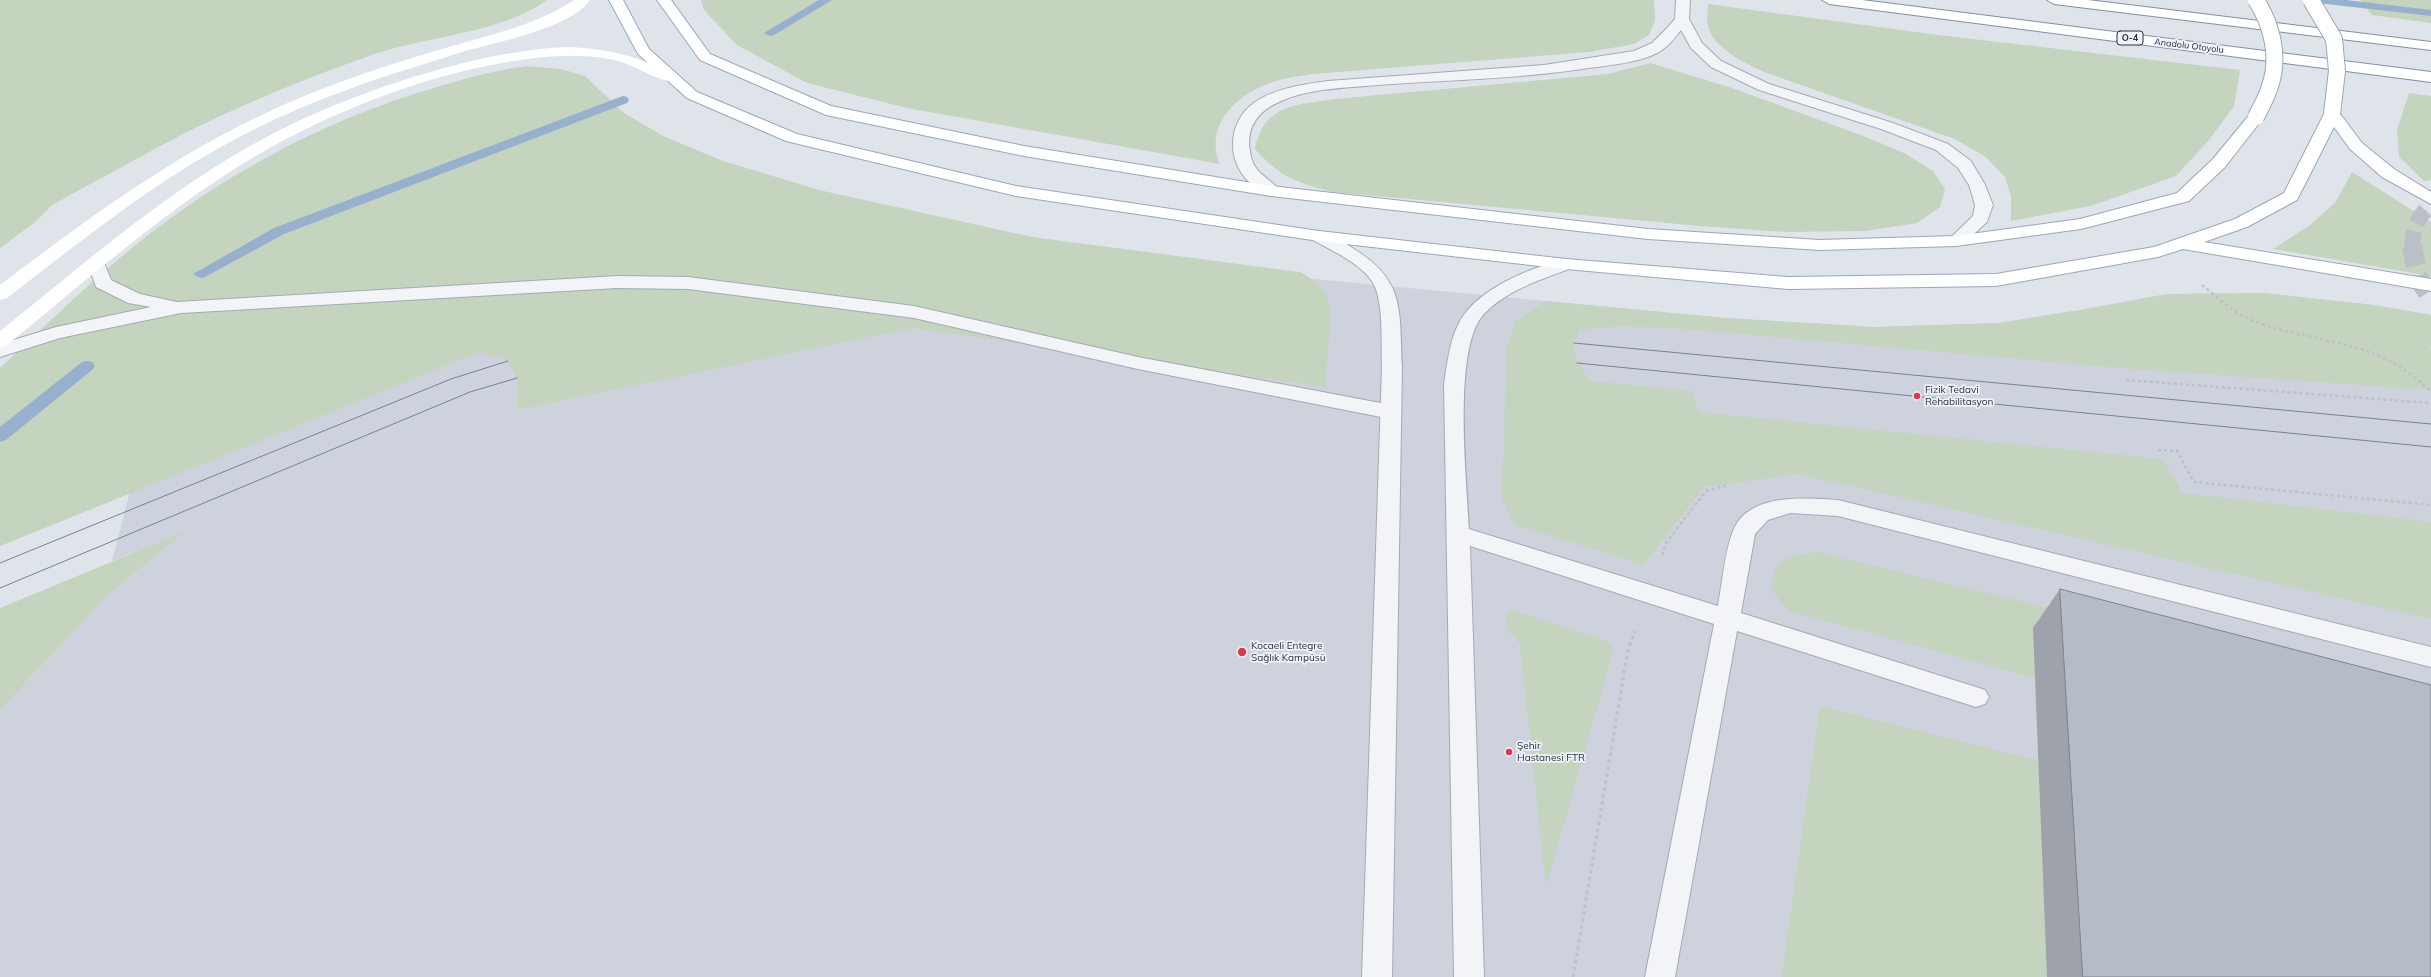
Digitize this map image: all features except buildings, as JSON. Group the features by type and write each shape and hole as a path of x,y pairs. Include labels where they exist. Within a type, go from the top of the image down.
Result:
{"main road":[{"path":"0,294 160,176 216,143 284,109 390,68 540,26 560,16 583,0"},
{"path":"616,0 644,51 692,95 792,138 1016,190 1319,236 1566,264 1788,283 1988,280 2158,252 2241,223 2290,196 2332,114 2337,71 2334,39 2311,0"},
{"path":"664,0 705,57 826,110 1024,151 1271,191 1648,234 1820,244 1956,241 2081,224 2183,197 2219,163 2256,117 2272,80 2275,45 2261,7 2256,0"},
{"name":"Anadolu Otoyolu","path":"1829,0 2431,77"},
{"path":"2054,0 2431,46"},
{"path":"0,341 156,216 234,163 313,120 404,84 507,56 554,51 614,55 672,78"},
{"path":"2332,114 2356,146 2388,173 2431,199"},
{"path":"2183,244 2431,285"}],"street":[{"path":"1683,0 1682,19 1696,45 1716,64 1764,86 1887,126 1935,145 1965,165 1977,185 1984,205 1981,218 1956,241"},
{"path":"1271,191 1251,174 1239,141 1243,125 1255,109 1271,100 1291,93 1359,82 1552,68 1638,55 1662,44 1682,19"},
{"path":"1319,236 1363,263 1382,282 1387,302 1392,366 1377,977"},
{"path":"97,264 104,283 135,299 181,307"},
{"path":"1469,977 1454,384 1461,343 1469,321 1482,305 1522,281 1566,264"},
{"path":"0,351 56,333 181,307 617,282 688,282 914,312 1138,363 1391,412"},
{"path":"1660,977 1744,531 1760,514 1790,505 1838,508 2431,657"},
{"path":"1458,534 1976,697"}],"path":[{"path":"2158,252 2247,318 2291,333 2349,345 2380,355 2404,366 2430,391"},
{"path":"2126,380 2431,403"},
{"path":"2158,450 2177,451 2194,482 2431,505"},
{"path":"1573,977 1628,650 1666,543 1706,491 1736,483"}],"shaded area":[{"name":"Kocaeli Entegre Sağlık Kampüsü","path":"999,255 1314,279 1725,318 1874,327 1999,323 2167,294 2263,293 2374,305 2431,315 2431,977 0,977 0,710 108,595 185,532 112,561 135,472 520,313"}],"green space":[{"path":"0,0 547,0 528,11 485,27 390,49 369,56 298,82 229,112 183,134 52,205 35,222 0,248"},
{"path":"701,0 1654,0 1655,20 1649,35 1634,44 1589,52 1313,74 1276,81 1250,93 1238,101 1228,111 1221,123 1217,135 1216,149 1220,164 907,108 807,83 737,45 704,10"},
{"path":"2360,0 2431,0 2431,23 2372,15"},
{"path":"1708,4 1938,35 2240,70 2234,106 2209,140 2176,176 2091,206 2011,221 2011,196 2005,177 1986,157 1955,139 1764,72 1740,60 1723,48 1711,34 1707,24"},
{"path":"1650,63 1732,88 1866,137 1906,154 1933,171 1945,189 1940,207 1917,223 1865,231 1785,232 1700,226 1334,192 1310,186 1290,178 1273,167 1255,149 1259,134 1266,123 1274,115 1284,109 1307,103 1335,99 1608,74"},
{"path":"527,66 561,69 585,76 624,113 663,136 723,161 819,190 1032,237 1300,272 1313,280 1320,287 1328,300 1330,327 1325,387 912,328 517,410 517,378 508,361 480,352 0,546 0,368 85,288 150,234 187,207 226,181 307,137 393,101 470,77"},
{"path":"2409,93 2431,96 2431,180 2424,181 2399,157 2397,130"},
{"path":"2352,172 2431,222 2431,276 2273,249 2310,225 2335,203"},
{"path":"2263,293 2374,305 2431,315 2431,346 2427,346 2431,351 2431,390 2119,368 1686,329 1622,326 1580,330 1576,338 1575,351 1578,363 1591,381 1693,391 1698,412 2162,459 2183,493 2431,522 2431,619 1798,474 1704,487 1643,565 1514,524 1502,499 1507,347 1516,321 1546,301 1725,318 1874,327 1999,323 2167,294"},
{"path":"186,531 108,595 0,710 0,608"},
{"path":"1816,552 2365,684 2035,678 1789,611 1771,589 1776,570 1784,560 1790,557"},
{"path":"1511,610 1602,639 1611,645 1612,655 1546,886 1520,644 1508,630 1505,615"},
{"path":"1820,706 2039,761 2047,977 1782,977"}],"waterway":[{"path":"770,33 827,0"},
{"path":"2318,0 2431,13"},
{"path":"200,274 279,231 623,100"},
{"path":"0,436 87,366"}],"tunnel":[{"path":"2412,246 2413,235 2419,219 2431,205"},
{"path":"2412,246 2418,277 2431,298"}],"tram line":[{"path":"1574,343 2431,424"},
{"path":"0,563 451,379 508,361"},
{"path":"1577,363 2431,447"},
{"path":"0,588 470,392 517,378"}],"place":[{"name":"Fizik Tedavi Rehabilitasyon","path":"1917,396"},
{"name":"Kocaeli Entegre Sağlık Kampüsü","path":"1242,652"},
{"name":"Şehir Hastanesi FTR","path":"1509,752"}]}
